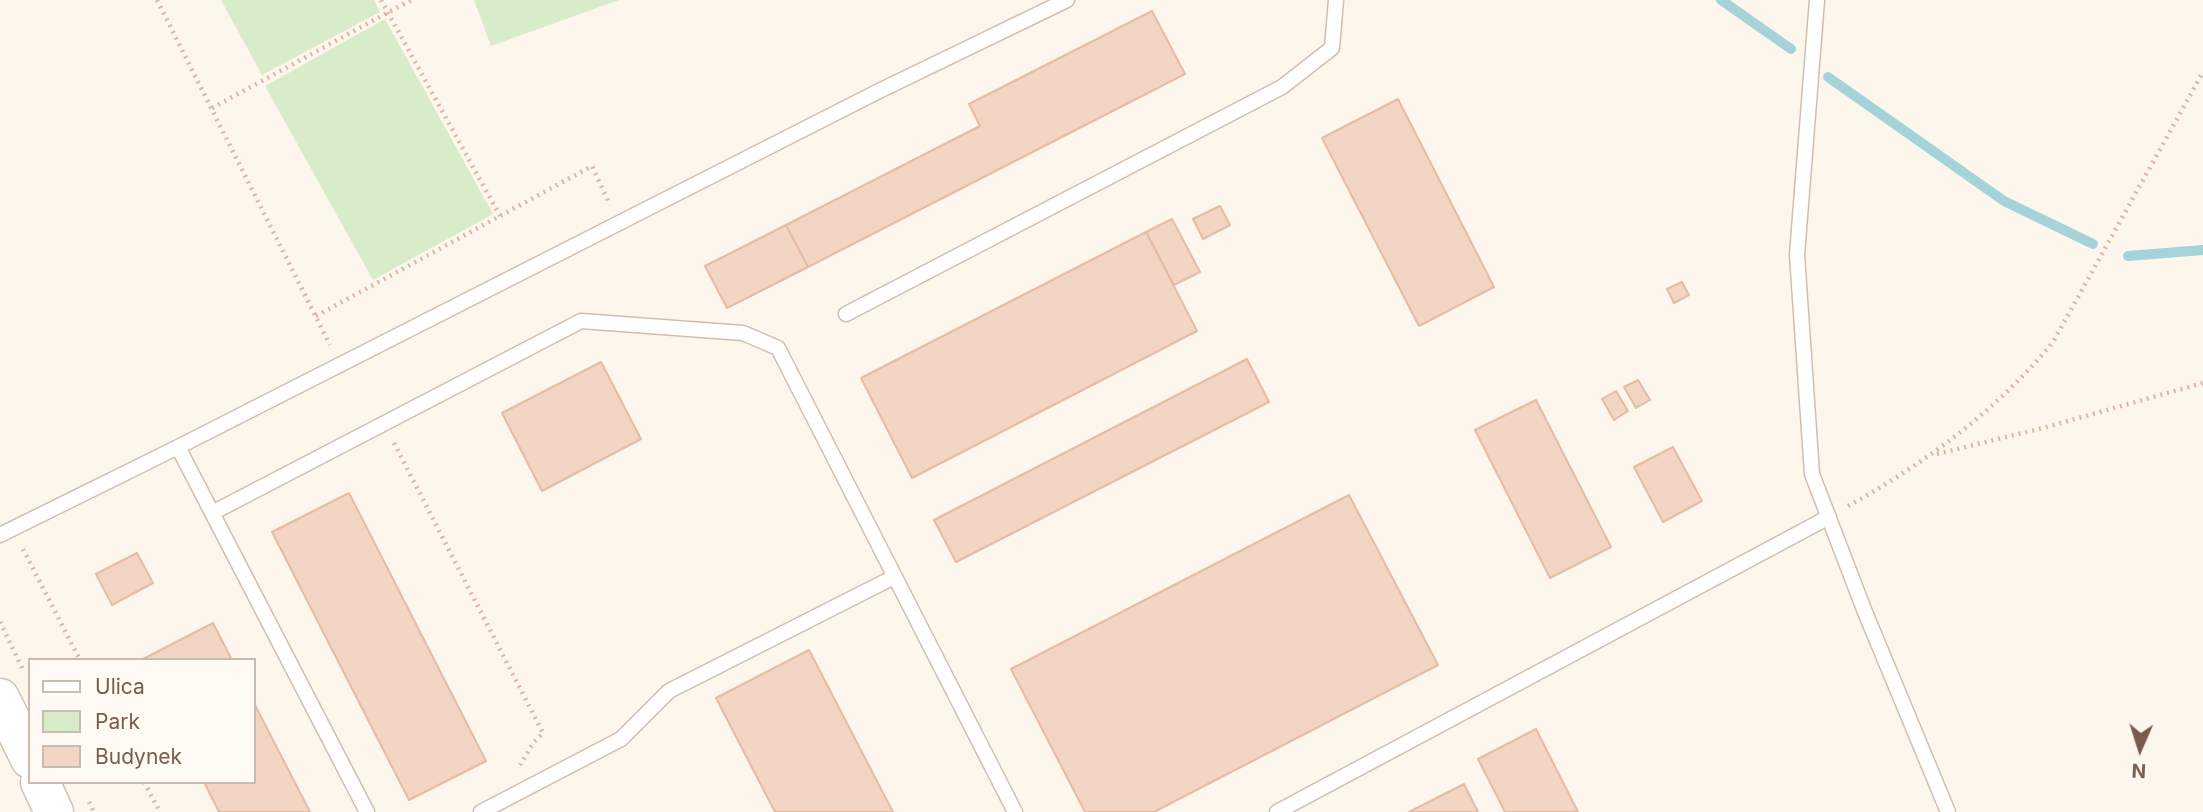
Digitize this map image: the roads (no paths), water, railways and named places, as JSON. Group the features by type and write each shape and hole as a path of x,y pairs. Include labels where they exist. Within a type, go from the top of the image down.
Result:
{"main road":[{"path":"0,698 28,755"},
{"path":"41,784 54,812"}],"lane":[{"path":"6,532 879,91 1068,0"},
{"path":"846,314 1282,87 1332,48 1336,0"},
{"path":"1817,0 1797,255 1812,474 1870,625 1948,812"},
{"path":"212,513 581,321 744,333 778,348 1015,812"},
{"path":"178,447 367,812"},
{"path":"1277,812 1829,517"},
{"path":"481,812 621,739 669,691 894,577"}],"waterway":[{"path":"1721,0 1791,49"},
{"path":"1828,77 2004,201 2093,244"},
{"path":"2128,256 2203,250"}]}
